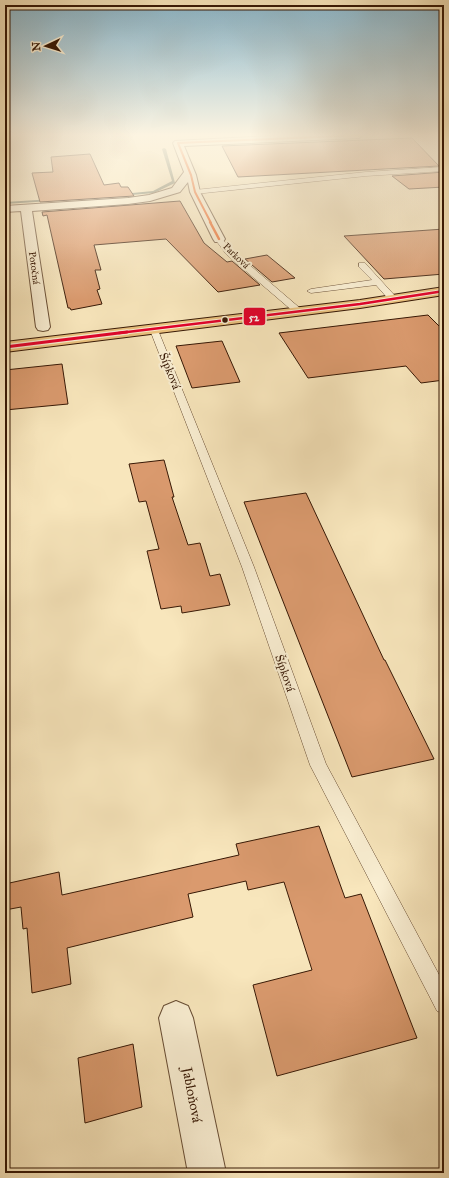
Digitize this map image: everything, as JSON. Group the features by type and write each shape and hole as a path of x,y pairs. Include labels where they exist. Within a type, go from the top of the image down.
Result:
{"main road":[{"path":"5,347 154,330 444,291"}],"street":[{"path":"5,209 128,201 150,198 176,190"},
{"name":"Parková","path":"195,192 219,239"},
{"name":"Potočná","path":"26,208 43,327"},
{"name":"Jabloňová","path":"176,1018 207,1173"}],"lane":[{"path":"195,192 214,190"},
{"name":"Parková","path":"219,239 229,252 298,311"},
{"path":"362,265 393,299"},
{"path":"311,290 377,282"},
{"name":"Šípková","path":"154,330 248,567 318,765 444,1004"}],"building":[{"path":"37,190 130,190 134,196 40,202"},
{"path":"180,201 204,243 227,262 232,261 260,285 218,292 166,239 94,245 101,270 95,270 100,289 97,290 102,304 71,310 68,308 47,215 43,216 42,212"},
{"path":"444,229 444,274 384,279 344,236"},
{"path":"267,255 295,278 272,282 245,259"},
{"path":"428,315 444,331 444,380 421,383 406,366 308,378 279,333"},
{"path":"222,341 240,382 192,388 176,346"},
{"path":"62,364 68,404 5,410 5,370"},
{"path":"164,460 174,497 172,497 188,545 200,543 210,576 220,574 230,605 182,613 181,606 161,609 147,551 159,549 146,501 139,502 129,464"},
{"path":"306,493 384,660 434,759 352,777 244,502"},
{"path":"319,826 345,898 361,894 417,1038 277,1076 253,985 312,970 284,882 248,890 246,881 188,894 193,917 67,948 71,984 32,993 27,928 23,929 21,907 5,910 5,884 59,872 62,895 239,855 236,844"},
{"path":"133,1044 142,1107 85,1123 78,1058"}],"waterway":[{"path":"122,195 154,192 158,190"},
{"path":"5,203 51,200"}],"transit line":[{"path":"194,190 219,239"},
{"name":"52","path":"5,347 360,304 444,291"}]}
